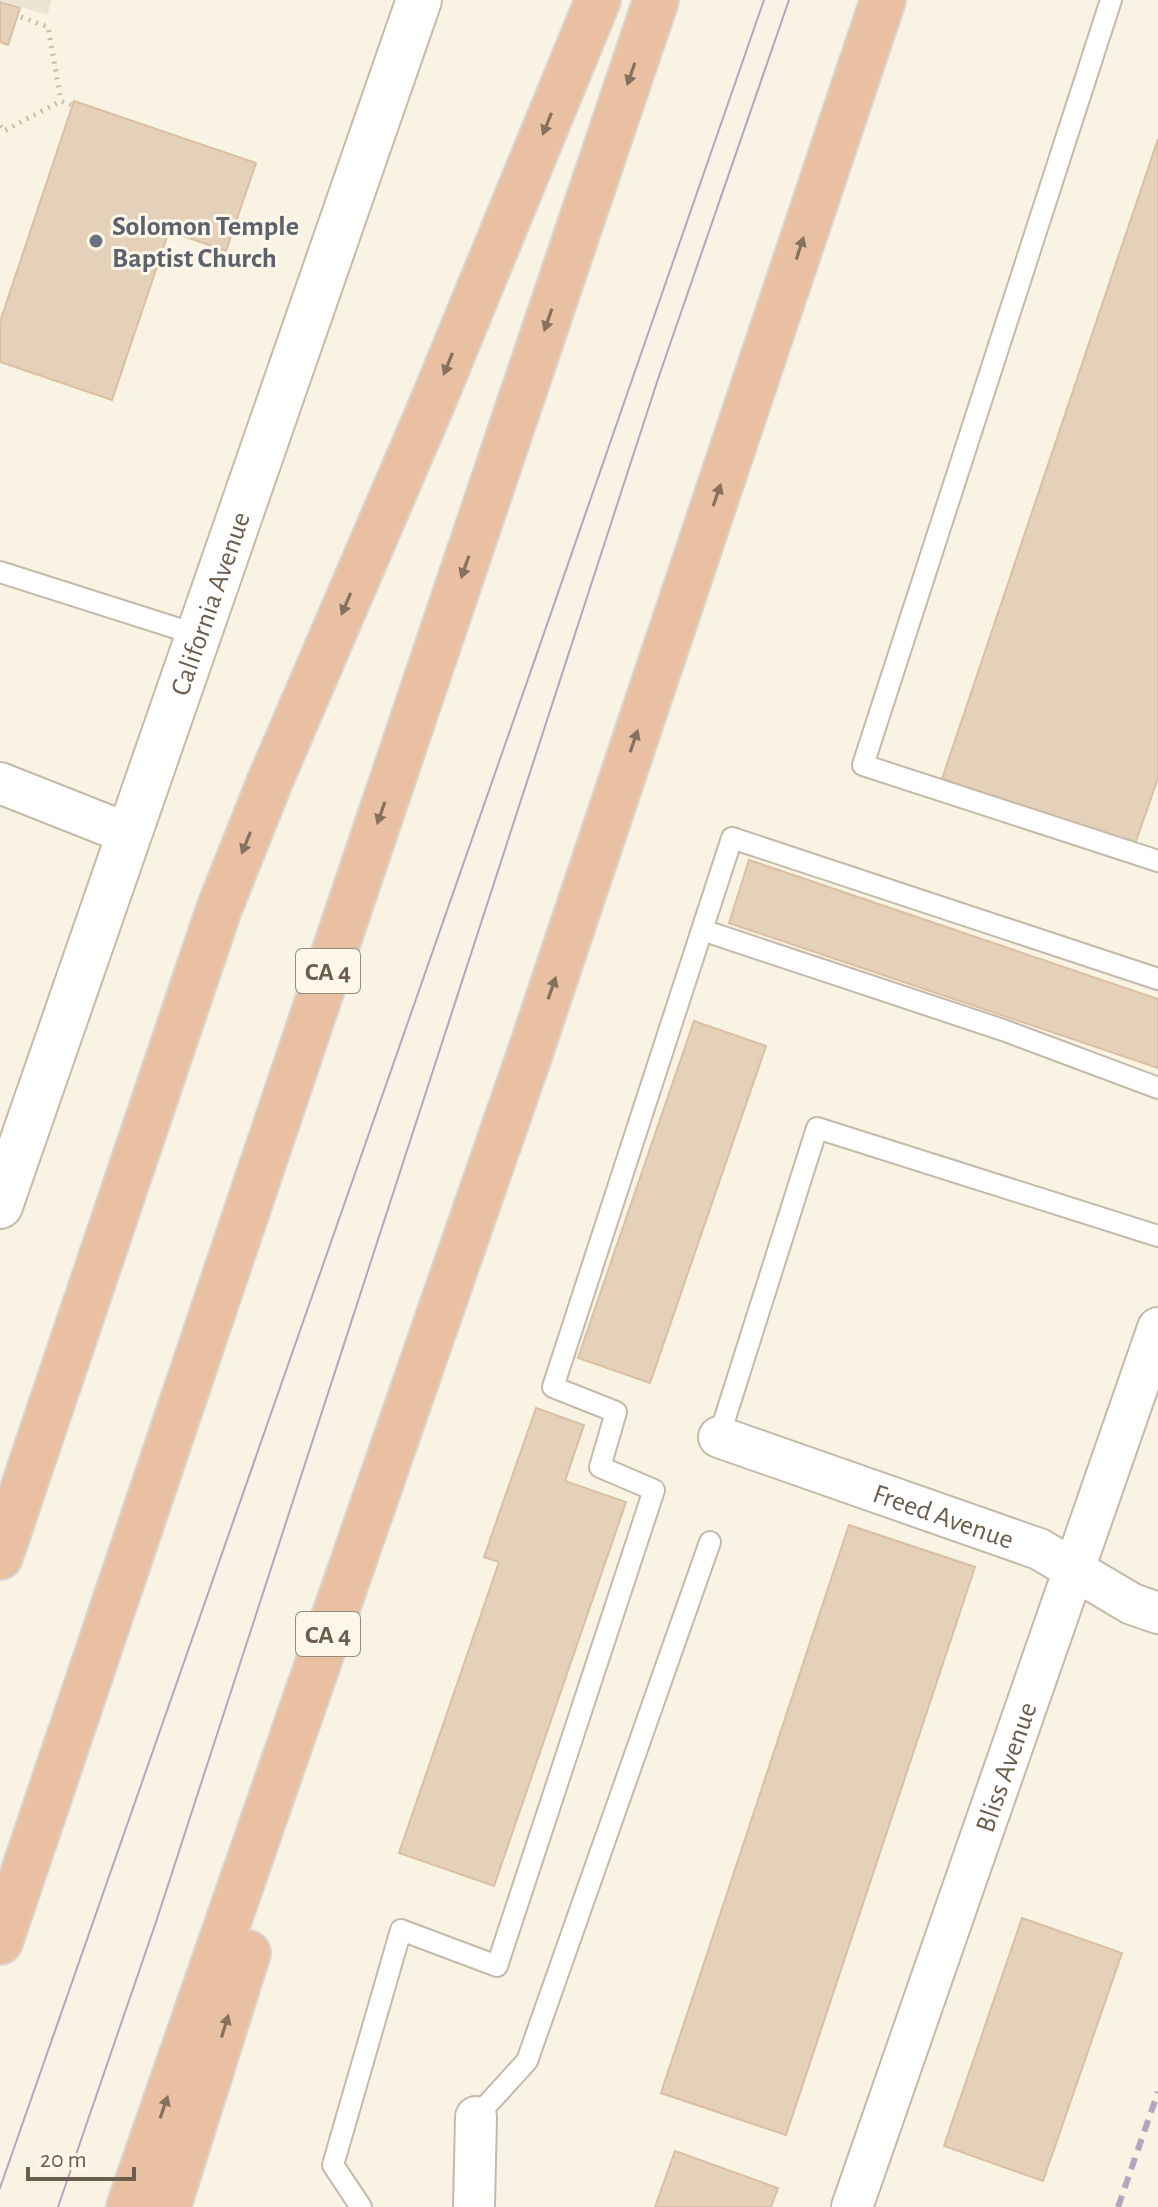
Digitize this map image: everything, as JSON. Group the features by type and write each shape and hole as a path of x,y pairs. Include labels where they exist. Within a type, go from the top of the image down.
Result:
{"highway":[{"path":"0,1557 219,909 598,0"},
{"name":"CA 4","path":"0,1942 656,0"},
{"name":"CA 4","path":"129,2207 527,1062 883,0"},
{"path":"168,2207 527,1062"}],"main road":[{"name":"California Avenue","path":"0,1206 419,0"}],"street":[{"path":"0,783 129,834"},
{"name":"Bliss Avenue","path":"852,2207 1158,1328"},
{"name":"Freed Avenue","path":"719,1437 1039,1549 1132,1604 1158,1613"},
{"path":"474,2207 476,2117"}],"lane":[{"path":"1111,0 863,765 1158,861"},
{"path":"0,572 198,635"},
{"path":"361,2207 333,2165 401,1930 497,1966 654,1490 600,1467 616,1412 553,1387 732,838 1158,979"},
{"path":"702,930 1003,1030 1158,1088"},
{"path":"719,1437 817,1128 1158,1236"},
{"path":"476,2117 527,2061 710,1542"}],"path":[{"path":"21,17 48,27 61,101"},
{"path":"0,126 4,131 61,101 71,105"}],"shaded area":[{"path":"0,0 52,0 47,15"}],"building":[{"path":"0,2 20,8 8,45 0,42"},
{"name":"Solomon Temple Baptist Church","path":"74,101 256,163 226,251 169,231 112,400 0,362 0,322"},
{"path":"1158,139 1158,778 1135,844 942,779"},
{"path":"749,860 1158,999 1158,1068 729,923"},
{"path":"694,1021 766,1046 650,1383 578,1358"},
{"path":"536,1408 584,1425 565,1481 626,1502 494,1886 399,1853 499,1562 484,1557"},
{"path":"849,1525 975,1567 786,2135 661,2093"},
{"path":"1022,1918 1122,1953 1043,2181 944,2146"},
{"path":"675,2151 778,2188 771,2207 655,2207"}],"tram line":[{"path":"0,2188 764,0"},
{"path":"58,2207 156,1922 658,379 789,0"}],"railway":[{"path":"1118,2207 1158,2092"}],"place":[{"name":"Solomon Temple Baptist Church","path":"96,241"}]}
